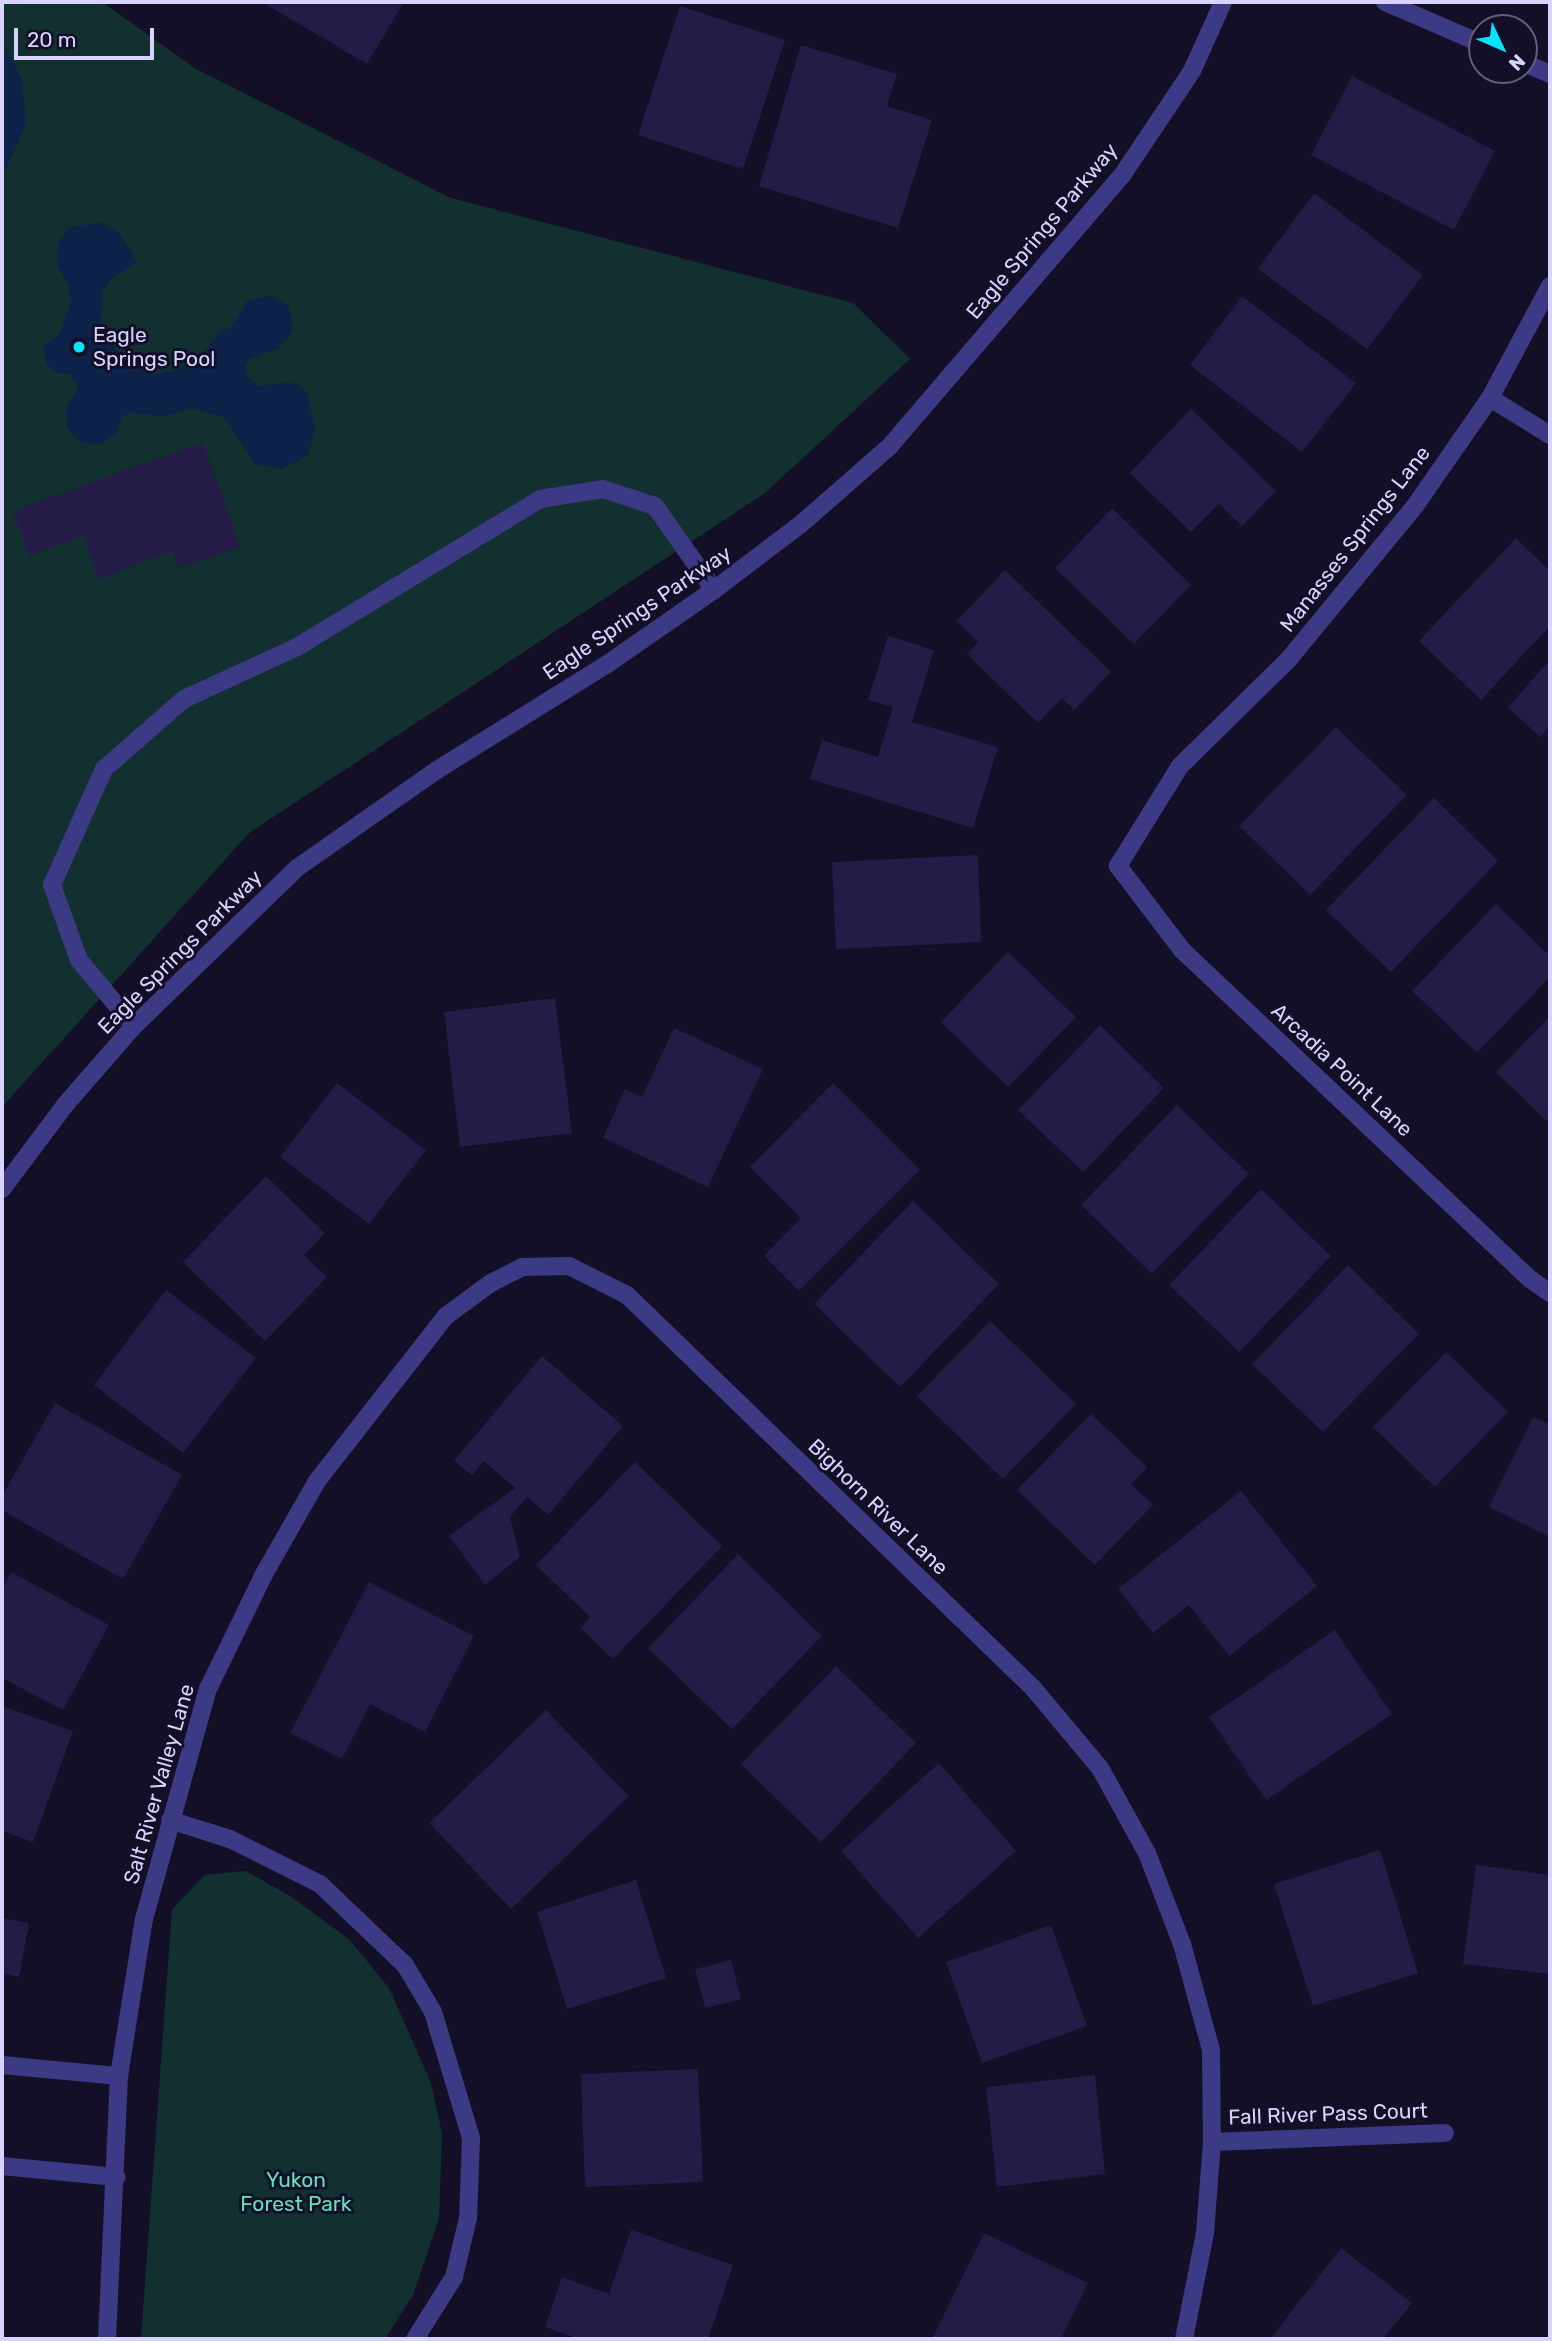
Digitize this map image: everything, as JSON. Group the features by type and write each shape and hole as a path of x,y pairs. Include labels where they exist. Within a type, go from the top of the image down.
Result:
{"street":[{"name":"Eagle Springs Parkway","path":"2,1189 65,1105 134,1026 297,868 437,770 606,665 714,590 801,524 890,446 1123,174 1192,71 1223,2"},
{"path":"1385,2 1468,38"},
{"name":"Manasses Springs Lane","path":"1118,866 1180,766 1289,659 1349,591 1490,398 1550,286"},
{"path":"1490,398 1550,435"},
{"path":"134,1026 79,960 52,885 104,769 184,699 297,647 540,499 603,489 655,506 714,590"},
{"name":"Arcadia Point Lane","path":"1118,866 1182,950 1520,1269 1550,1293"},
{"name":"Bighorn River Lane","path":"522,1268 569,1266 627,1295 1033,1688 1100,1768 1147,1853 1182,1944 1211,2050 1212,2142 1205,2233 1184,2339"},
{"name":"Salt River Valley Lane","path":"107,2339 119,2076 144,1919 208,1689 264,1574 317,1481 446,1316 491,1283 522,1268"},
{"path":"170,1820 230,1839 320,1884 405,1965 433,2012 471,2138 468,2218 454,2277 415,2339"},
{"path":"2,2065 119,2076"},
{"name":"Fall River Pass Court","path":"1212,2142 1445,2133"},
{"path":"2,2166 116,2177"}],"green space":[{"path":"2,2 102,2 196,69 451,198 853,303 910,359 765,493 249,833 2,1107"},
{"name":"Yukon Forest Park","path":"246,1871 290,1896 350,1940 389,1988 431,2083 442,2133 439,2218 413,2295 385,2339 141,2339 172,1909 205,1875"}],"water":[{"path":"2,40 22,79 26,124 2,177"},
{"name":"Eagle Springs Pool","path":"99,222 119,233 137,263 114,277 103,290 101,333 121,354 154,375 194,366 219,333 231,327 247,301 270,296 288,305 293,327 287,339 279,348 249,359 245,368 249,378 259,386 287,382 299,385 308,395 315,432 308,455 282,469 255,464 225,418 192,408 163,417 131,412 123,416 117,433 101,444 83,443 74,436 66,427 66,410 79,386 69,374 55,372 46,363 44,345 60,334 71,302 69,287 57,265 58,244 69,228"}],"building":[{"path":"262,2 404,2 367,64"},
{"path":"680,6 785,40 743,169 638,135"},
{"path":"801,45 897,74 887,106 932,120 898,228 759,186"},
{"path":"1352,76 1495,151 1454,230 1311,155"},
{"path":"1314,193 1423,275 1367,349 1258,269"},
{"path":"1242,296 1356,383 1302,452 1190,365"},
{"path":"1191,409 1276,491 1242,526 1219,504 1191,532 1130,473"},
{"path":"203,442 240,547 179,568 173,551 98,579 84,536 29,556 13,511"},
{"path":"1112,508 1191,585 1134,644 1055,568"},
{"path":"1516,538 1550,571 1550,626 1481,700 1419,641"},
{"path":"1005,570 1111,672 1074,710 1062,698 1038,723 967,654 978,642 957,621"},
{"path":"888,636 934,650 912,722 998,747 973,828 810,779 822,740 878,757 893,707 868,700"},
{"path":"1550,660 1550,726 1540,737 1508,707"},
{"path":"1336,727 1407,795 1310,895 1239,826"},
{"path":"1434,798 1498,861 1391,972 1326,910"},
{"path":"978,855 981,942 836,949 832,862"},
{"path":"1496,904 1550,956 1550,977 1477,1053 1412,991"},
{"path":"1008,952 1076,1017 1008,1087 941,1022"},
{"path":"555,998 572,1133 460,1147 444,1012"},
{"path":"1550,1016 1550,1124 1496,1072"},
{"path":"1100,1025 1164,1088 1083,1172 1018,1110"},
{"path":"674,1028 763,1069 708,1187 603,1138 625,1089 642,1097"},
{"path":"337,1083 426,1150 369,1224 280,1157"},
{"path":"833,1083 920,1170 799,1291 764,1256 801,1218 750,1167"},
{"path":"1177,1105 1249,1174 1152,1274 1081,1205"},
{"path":"266,1176 325,1233 304,1255 327,1277 265,1341 183,1262"},
{"path":"1261,1189 1331,1256 1239,1352 1169,1285"},
{"path":"913,1201 999,1284 900,1387 814,1304"},
{"path":"1348,1265 1419,1334 1323,1432 1252,1364"},
{"path":"166,1290 256,1358 183,1453 94,1385"},
{"path":"990,1321 1076,1404 1003,1479 917,1396"},
{"path":"1446,1352 1508,1412 1435,1487 1373,1427"},
{"path":"542,1356 623,1426 548,1515 527,1497 510,1517 520,1557 485,1585 449,1536 515,1488 484,1461 472,1475 454,1461"},
{"path":"55,1403 182,1475 123,1579 2,1510 2,1496"},
{"path":"1091,1414 1147,1467 1131,1484 1153,1505 1095,1565 1017,1490"},
{"path":"1533,1417 1550,1425 1550,1537 1489,1507"},
{"path":"635,1462 722,1546 613,1659 581,1628 590,1617 536,1565"},
{"path":"1241,1491 1317,1586 1229,1656 1189,1605 1153,1633 1118,1589"},
{"path":"738,1554 822,1636 732,1729 648,1648"},
{"path":"11,1572 109,1625 63,1710 2,1678 2,1590"},
{"path":"369,1582 474,1636 425,1732 370,1704 342,1759 290,1733"},
{"path":"1335,1630 1392,1714 1266,1800 1209,1717"},
{"path":"836,1666 916,1743 821,1842 741,1764"},
{"path":"2,1706 73,1731 33,1842 2,1831"},
{"path":"546,1710 629,1796 511,1909 429,1823"},
{"path":"939,1763 1016,1851 918,1938 841,1851"},
{"path":"1380,1850 1418,1973 1313,2006 1274,1884"},
{"path":"1476,1865 1550,1875 1550,1974 1463,1964"},
{"path":"636,1880 666,1978 567,2009 537,1912"},
{"path":"2,1918 29,1923 19,1977 2,1973"},
{"path":"1051,1925 1087,2026 982,2063 946,1962"},
{"path":"731,1960 741,1999 705,2008 695,1969"},
{"path":"698,2069 703,2182 585,2187 581,2074"},
{"path":"1095,2075 1105,2174 997,2187 986,2087"},
{"path":"631,2230 733,2265 708,2339 580,2339 545,2327 562,2277 609,2294"},
{"path":"984,2233 1088,2283 1061,2339 932,2339"},
{"path":"1341,2248 1412,2303 1383,2339 1270,2339"}],"place":[{"name":"Eagle Springs Pool","path":"79,347"}]}
